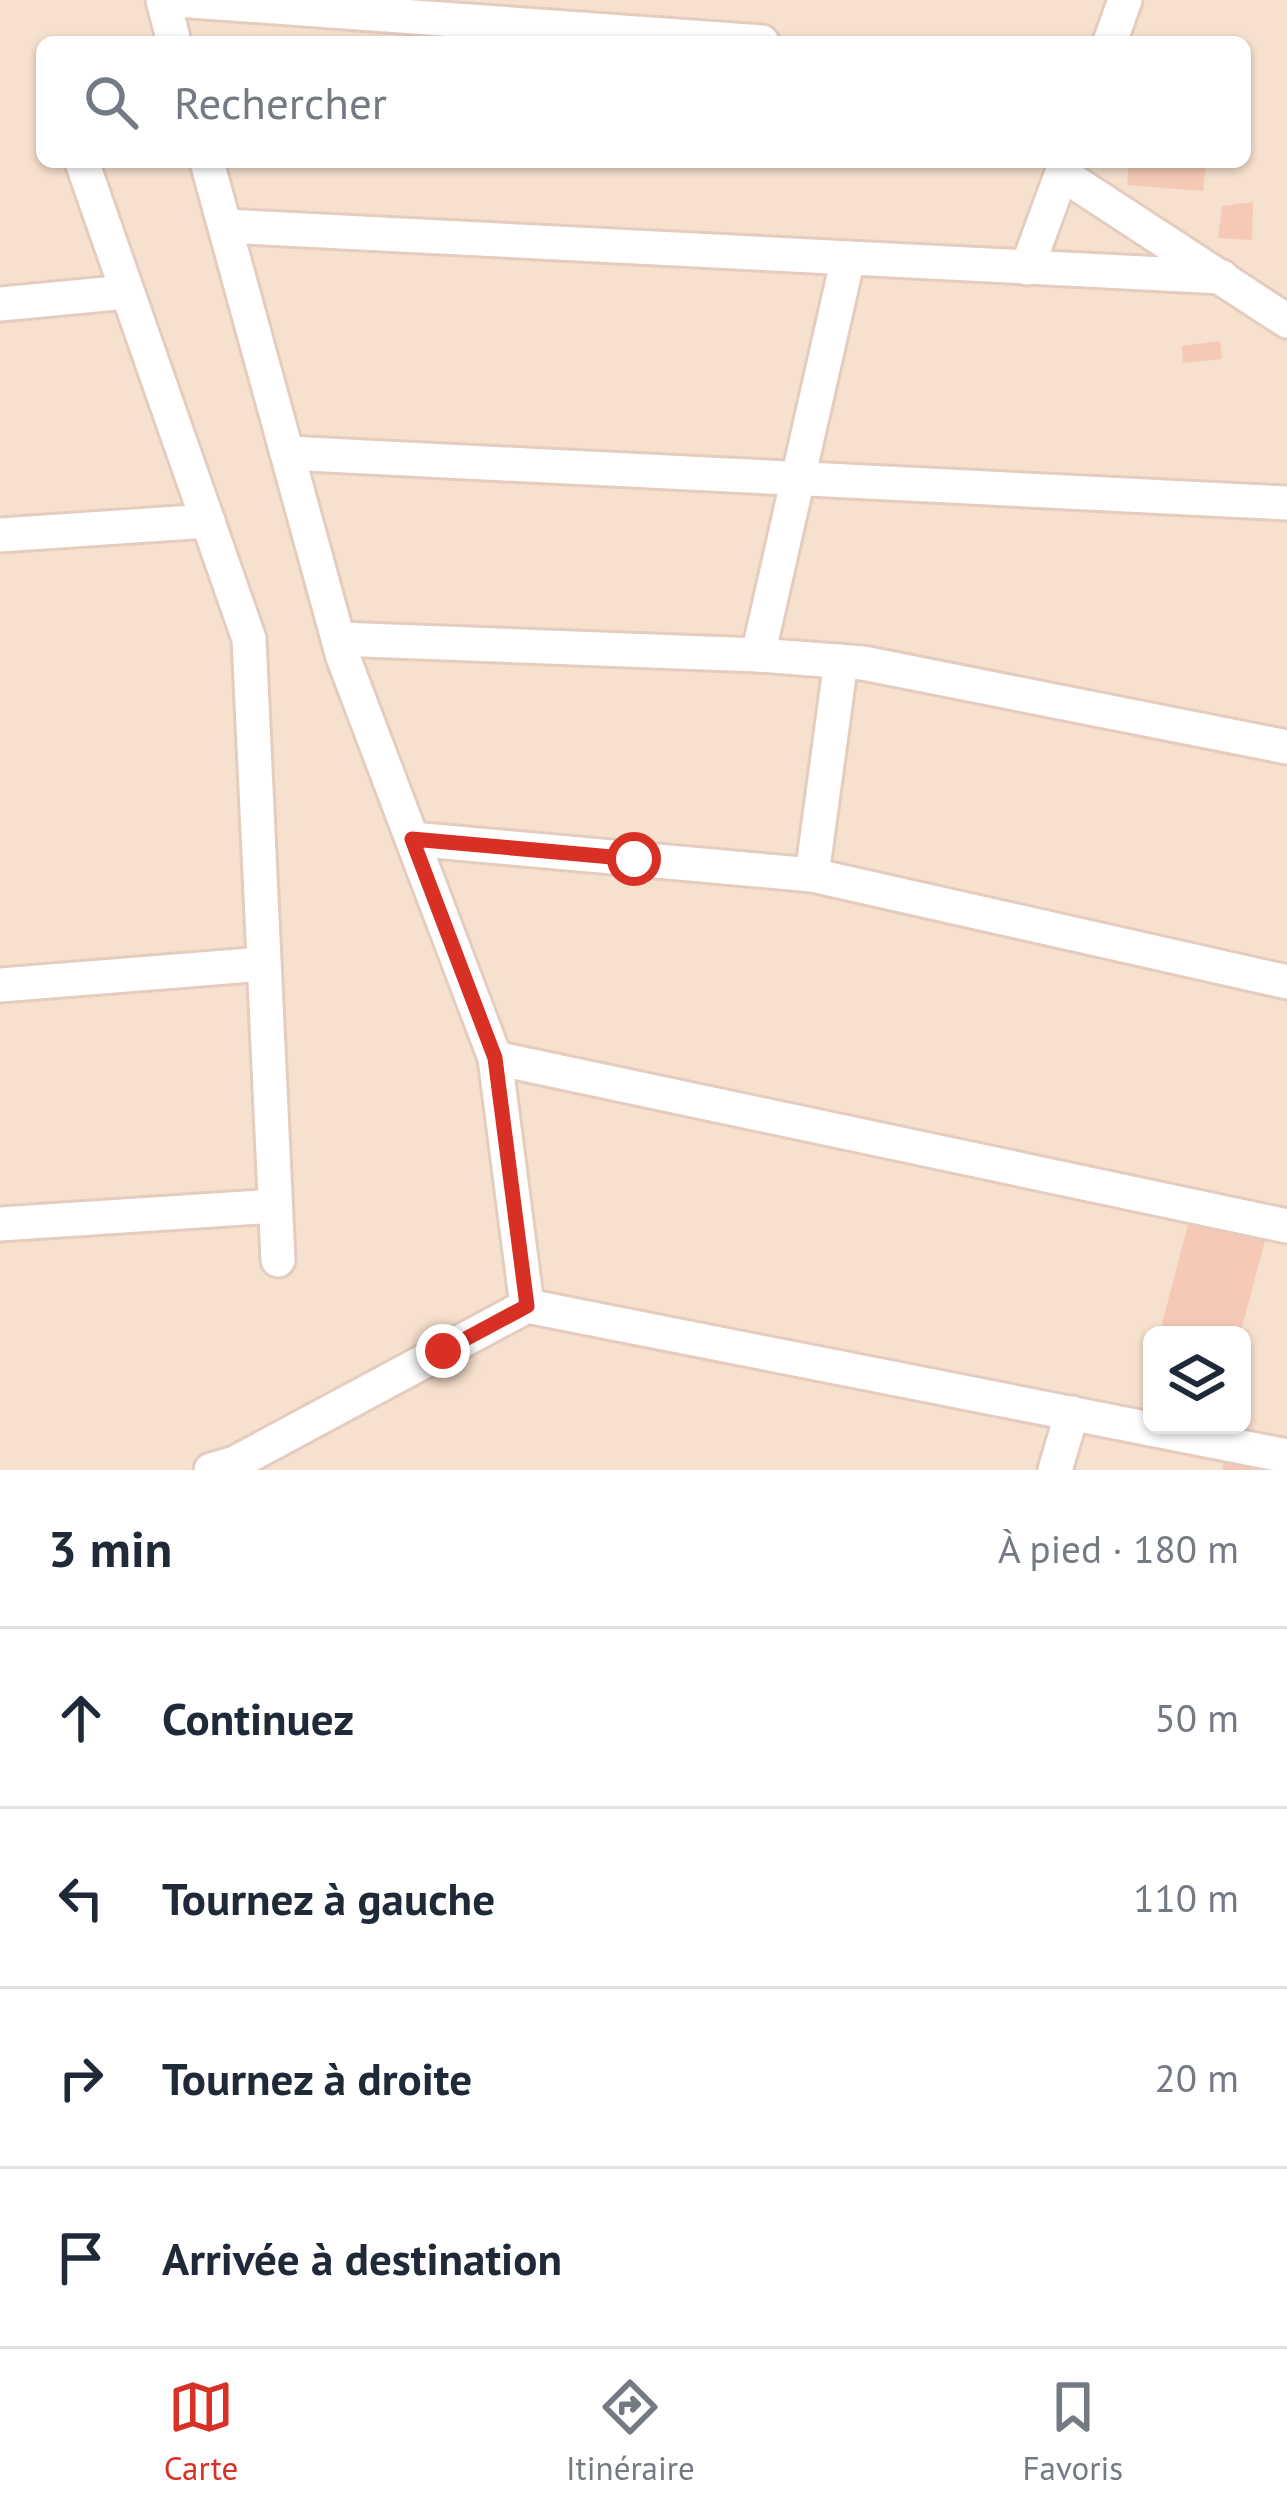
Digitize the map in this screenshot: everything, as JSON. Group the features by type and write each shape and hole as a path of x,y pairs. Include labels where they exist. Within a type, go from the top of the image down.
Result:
{"street":[{"path":"163,0 172,36"},
{"path":"177,0 678,36"},
{"path":"1112,36 1125,0"},
{"path":"84,168 249,639 278,1260"},
{"path":"210,168 338,639 495,1058 527,1306"},
{"path":"1027,268 1064,168 1287,321"},
{"path":"225,226 1222,277"},
{"path":"758,655 848,258"},
{"path":"0,304 127,292"},
{"path":"287,453 1287,503"},
{"path":"0,535 208,521"},
{"path":"338,639 842,661 1287,747"},
{"path":"812,875 842,661"},
{"path":"412,839 812,875 1287,982"},
{"path":"0,985 264,964"},
{"path":"495,1058 1287,1226"},
{"path":"0,1224 275,1206"},
{"path":"237,1468 527,1306 1287,1456"},
{"path":"1055,1470 1072,1413"}],"shaded area":[{"path":"0,0 1287,0 1287,1470 0,1470"}],"building":[{"path":"1128,168 1205,168 1203,191 1127,185"},
{"path":"1253,202 1252,240 1218,238 1222,206"},
{"path":"1220,341 1222,359 1183,363 1182,346"},
{"path":"1192,1209 1268,1229 1242,1326 1161,1326"},
{"path":"1226,1450 1287,1470 1222,1470"}],"route":[{"path":"443,1351 527,1306 495,1058 412,839 634,859"}]}
